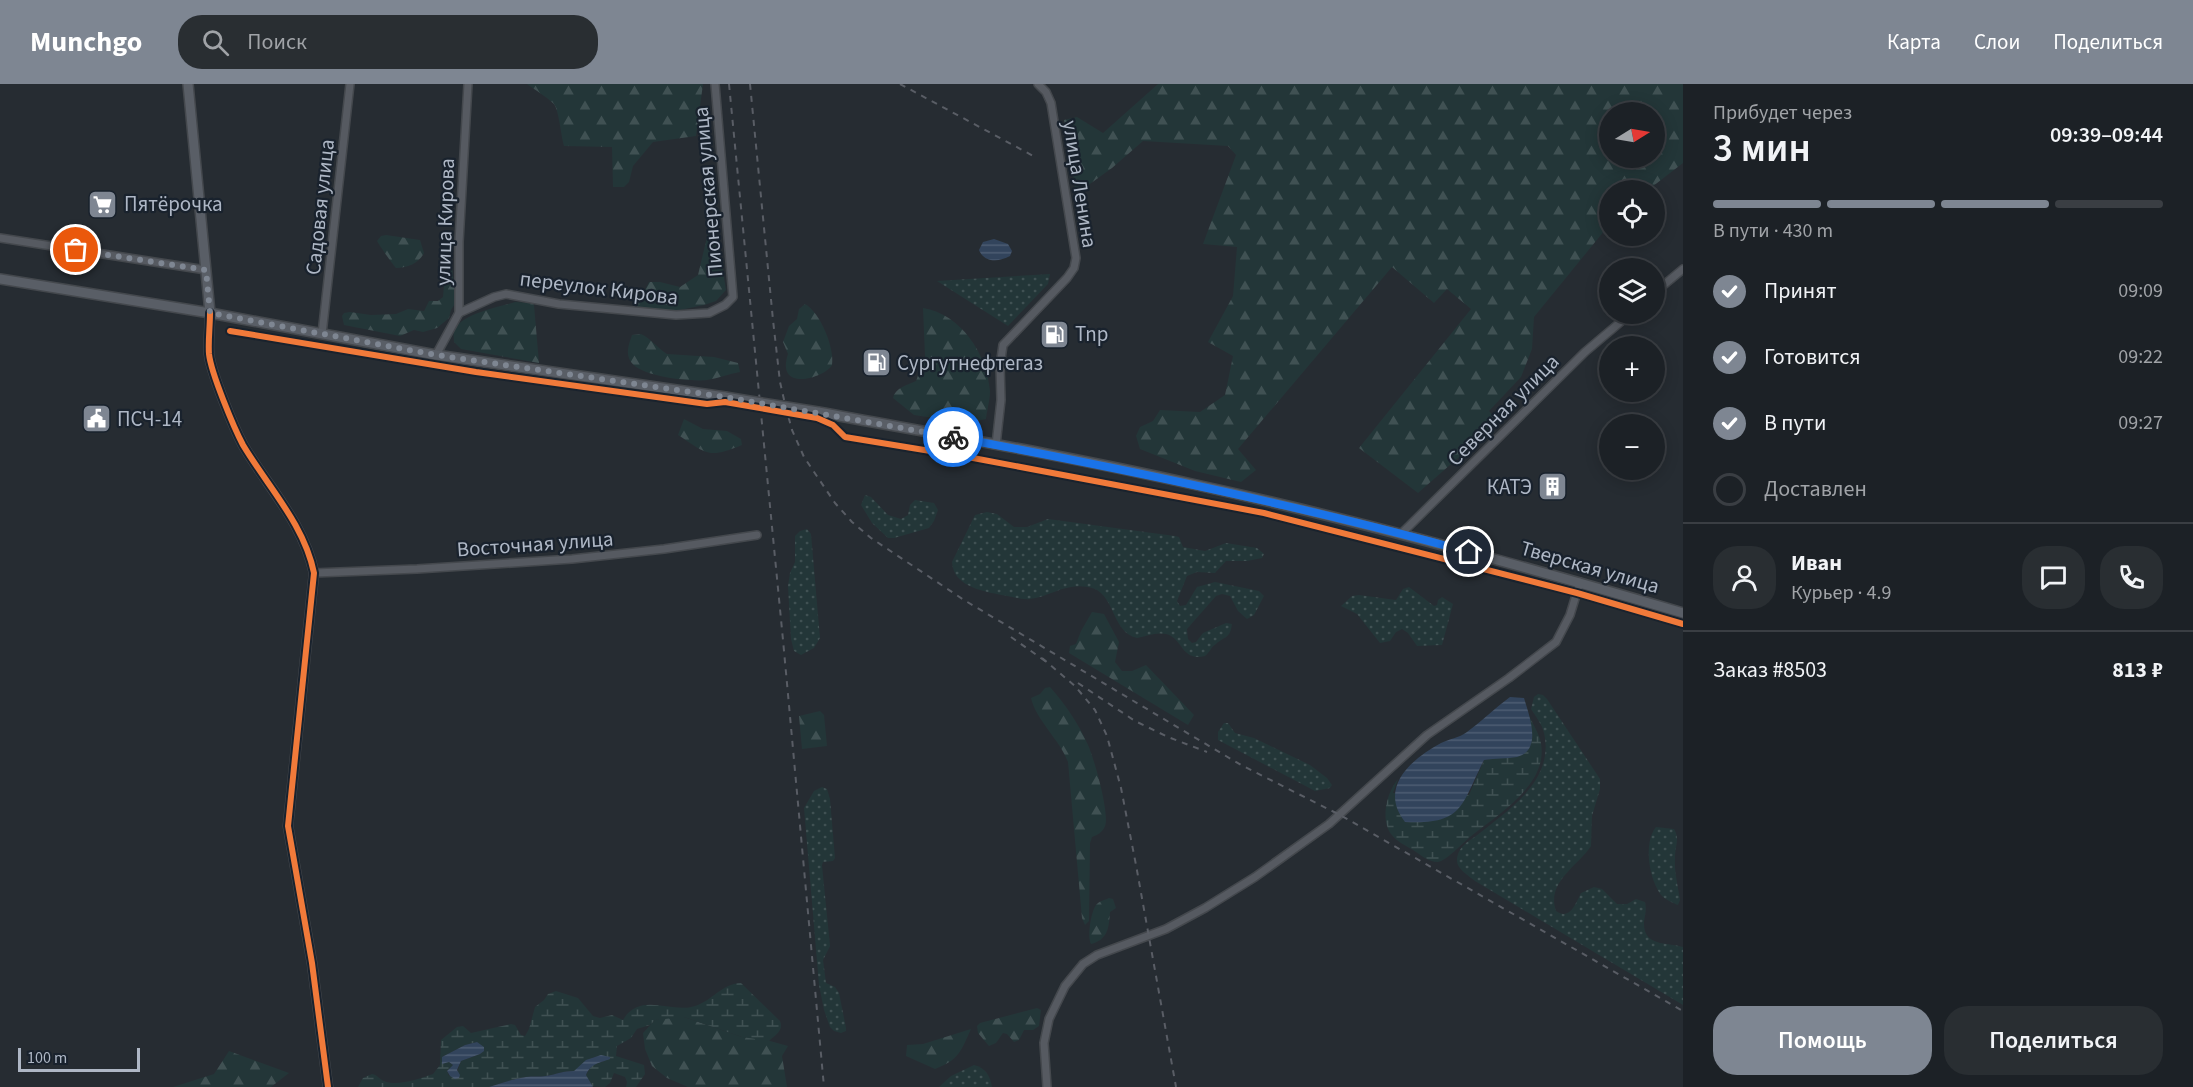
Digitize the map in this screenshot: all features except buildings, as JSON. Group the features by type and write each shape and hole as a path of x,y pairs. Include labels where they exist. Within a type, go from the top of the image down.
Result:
{"main road":[{"path":"188,84 210,313"},
{"name":"Тверская улица","path":"0,279 210,313 436,355 818,412 1191,483 1402,533 1683,613"}],"street":[{"name":"Садовая улица","path":"322,334 350,84"},
{"name":"улица Кирова","path":"436,355 459,313 459,242 468,84"},
{"name":"Пионерская улица","path":"715,84 733,297"},
{"name":"улица Ленина","path":"996,445 1001,400 1000,366 1004,345 1017,328 1067,278 1074,268 1076,258 1051,103 1046,92 1038,84"},
{"path":"0,238 206,270"},
{"path":"1665,284 1683,269"},
{"name":"переулок Кирова","path":"459,313 506,294 559,304 676,315 709,313 725,305 733,297"},
{"path":"210,313 210,356 223,397 242,443 287,510 305,543 314,573 288,826 312,963 328,1087"},
{"name":"Северная улица","path":"1402,533 1585,352 1618,324"},
{"name":"Восточная улица","path":"314,573 572,559 664,549 757,535"},
{"path":"1047,1087 1044,1043 1049,1019 1065,986 1083,964 1097,955 1166,929 1204,908 1254,877 1329,824 1427,735 1556,642 1570,615 1580,582"}],"green space":[{"path":"527,84 703,84 696,136 653,142 633,166 629,182 624,187 613,187 612,147 564,146 556,107"},
{"path":"1158,84 1683,84 1683,163 1661,180 1599,180 1599,237 1534,317 1532,349 1521,377 1489,411 1499,422 1418,493 1359,448 1471,309 1447,289 1434,303 1392,267 1238,449 1256,470 1241,482 1195,471 1140,449 1136,436 1140,427 1153,421 1160,410 1200,412 1225,395 1233,356 1208,342 1233,296 1237,247 1203,244 1236,155 1228,146 1143,141 1112,168 1076,194 1064,120 1077,117 1103,133"},
{"path":"708,233 718,241 726,290 716,301 670,312 638,309 634,298 642,296 649,282 680,287 698,275"},
{"path":"381,236 420,240 424,253 413,264 396,268 377,241"},
{"path":"451,259 456,302 449,318 437,328 423,332 414,330 400,336 344,325 342,316 344,313 371,315 396,314 408,309 424,311 429,301 438,301 443,297 446,261"},
{"path":"1050,274 1048,284 1008,326 937,281"},
{"path":"515,302 534,305 539,363 461,349 454,342 454,332 463,320 480,312"},
{"path":"805,304 811,308 821,322 829,340 832,365 828,370 812,378 802,379 788,374 786,366 788,354 783,342 789,326 797,319 799,309"},
{"path":"923,308 949,318 970,338 978,350 984,363 990,391 986,419 967,423 914,415 893,398 899,389 916,381 925,356"},
{"path":"641,334 667,354 714,357 738,363 740,372 700,380 655,375 636,367 628,355 632,335"},
{"path":"684,419 703,429 727,431 741,439 742,445 714,453 702,450 678,435"},
{"path":"865,495 871,497 888,515 901,519 908,515 910,505 915,500 934,503 938,510 929,528 888,538 872,523 861,505"},
{"path":"987,512 997,514 1014,527 1027,527 1048,519 1175,536 1179,537 1183,547 1205,551 1226,543 1257,548 1264,554 1262,558 1226,561 1215,573 1197,572 1187,576 1177,601 1180,606 1186,605 1197,587 1215,582 1259,591 1264,596 1254,615 1247,619 1238,611 1230,596 1222,594 1216,596 1187,629 1188,639 1192,643 1196,642 1203,633 1226,623 1232,624 1230,632 1205,656 1191,656 1172,636 1155,634 1137,638 1128,634 1122,628 1104,596 1088,587 1065,588 1027,599 981,590 965,583 958,578 952,562 975,515"},
{"path":"807,529 811,534 820,638 814,648 801,655 794,651 791,639 788,586 795,562 795,536"},
{"path":"1409,587 1434,606 1442,597 1453,604 1442,645 1417,646 1408,633 1402,629 1396,632 1390,641 1380,643 1357,614 1341,606 1352,596 1359,595 1396,600 1403,589"},
{"path":"1092,612 1104,614 1119,642 1115,662 1122,671 1132,671 1146,665 1194,715 1188,725 1069,653 1070,646 1076,644"},
{"path":"1050,687 1071,714 1088,745 1105,810 1105,826 1101,832 1092,837 1090,843 1089,921 1085,925 1082,918 1068,762 1038,714 1031,698"},
{"path":"1538,694 1547,699 1600,779 1600,789 1592,816 1591,846 1559,883 1555,891 1556,911 1561,914 1569,912 1575,906 1581,893 1594,887 1602,889 1617,904 1627,904 1636,899 1645,902 1644,922 1647,936 1657,942 1683,947 1683,1005 1475,881 1459,867 1457,856 1463,846 1502,816 1526,793 1543,766 1546,750 1544,733 1531,709 1534,697"},
{"path":"820,711 824,715 827,746 802,749 799,716"},
{"path":"1528,714 1540,739 1542,755 1531,783 1508,807 1450,855 1438,862 1425,858 1393,837 1388,828 1385,813 1388,798 1398,779 1393,793 1469,795 1484,760 1517,755 1529,748 1531,729"},
{"path":"1224,723 1228,723 1235,733 1254,738 1310,765 1327,778 1332,785 1330,788 1315,791 1218,740 1218,732"},
{"path":"822,787 827,789 830,799 835,858 833,861 823,862 822,865 830,946 823,960 826,983 835,987 839,993 846,1028 846,1031 841,1033 830,1027 819,985 804,808 814,791"},
{"path":"1656,827 1674,829 1676,833 1675,868 1680,900 1678,905 1662,896 1651,872 1650,842"},
{"path":"1109,898 1113,899 1116,908 1110,912 1108,928 1104,936 1091,944 1091,918 1094,908 1099,902"},
{"path":"741,983 780,1021 781,1027 777,1034 769,1041 742,1037 684,1017 655,1020 650,1025 637,1029 631,1038 617,1046 616,1056 644,1065 645,1074 636,1087 626,1087 625,1077 614,1073 610,1083 605,1087 591,1086 586,1075 592,1065 604,1061 605,1057 600,1056 588,1060 574,1071 521,1078 489,1087 358,1087 363,1078 372,1074 389,1083 395,1083 433,1074 440,1065 441,1040 457,1027 463,1026 471,1033 511,1024 515,1025 521,1035 525,1036 535,1007 548,994 556,991 578,998 593,1016 600,1018 612,1015 623,1020 630,1011 647,1005 686,1008 695,1006 734,984","holes":["477,1042 480,1054 461,1061 457,1073 449,1076 447,1071 453,1065 442,1057 465,1045"]},
{"path":"1037,1008 1041,1010 1039,1026 1033,1030 1024,1030 1019,1040 1014,1042 1003,1033 996,1043 989,1046 978,1033 977,1026 980,1023"},
{"path":"684,1017 742,1037 759,1038 788,1046 782,1056 787,1087 688,1087 667,1078 652,1066 645,1049 643,1033 655,1020"},
{"path":"971,1029 958,1054 935,1069 906,1056 907,1045 923,1044"},
{"path":"229,1051 289,1073 271,1087 173,1087 214,1074"},
{"path":"974,1065 987,1073 992,1087 939,1087 951,1076"}],"water":[{"path":"994,239 1008,244 1012,251 1010,256 992,260 981,254 979,250 983,242"},
{"path":"1510,697 1524,698 1529,713 1532,740 1525,753 1517,757 1484,760 1464,800 1450,816 1424,822 1405,822 1398,810 1395,798 1397,786 1409,766 1441,743 1467,732"},
{"path":"477,1042 484,1047 484,1051 461,1061 457,1070 459,1078 455,1079 450,1076 447,1071 453,1065 449,1062 442,1064 442,1057 465,1045"},
{"path":"601,1055 610,1057 610,1059 590,1068 586,1075 593,1087 489,1087 521,1078 574,1071 586,1060"}],"railway":[{"path":"729,84 824,1087"},
{"path":"750,84 773,320 780,382 785,404 792,430 804,457 835,503 852,522 871,538 964,600 1241,765 1340,815 1683,1011"},
{"path":"900,84 1037,158"},
{"path":"1011,637 1048,663"},
{"path":"1042,658 1075,686 1095,710 1107,736 1121,788 1176,1087"},
{"path":"1078,683 1135,721 1207,752"}],"cycle path":[{"path":"210,313 209,354 223,400 243,445 294,522 309,555 314,573 288,826 312,963 328,1087"},
{"path":"230,331 476,372 707,404 725,402 817,418 833,425 845,437 973,458 1264,513 1577,593 1683,624"}],"way so far":[{"path":"76,250 206,270 210,313 436,355 725,397 953,437"}],"place":[{"name":"Пятёрочка","path":"103,204"},
{"name":"Tnp","path":"1054,334"},
{"name":"Сургутнефтегаз","path":"876,363"},
{"name":"ПСЧ-14","path":"96,419"},
{"name":"КАТЭ","path":"1553,487"}],"route":[{"path":"953,437 1191,483 1402,533 1469,552"}]}
